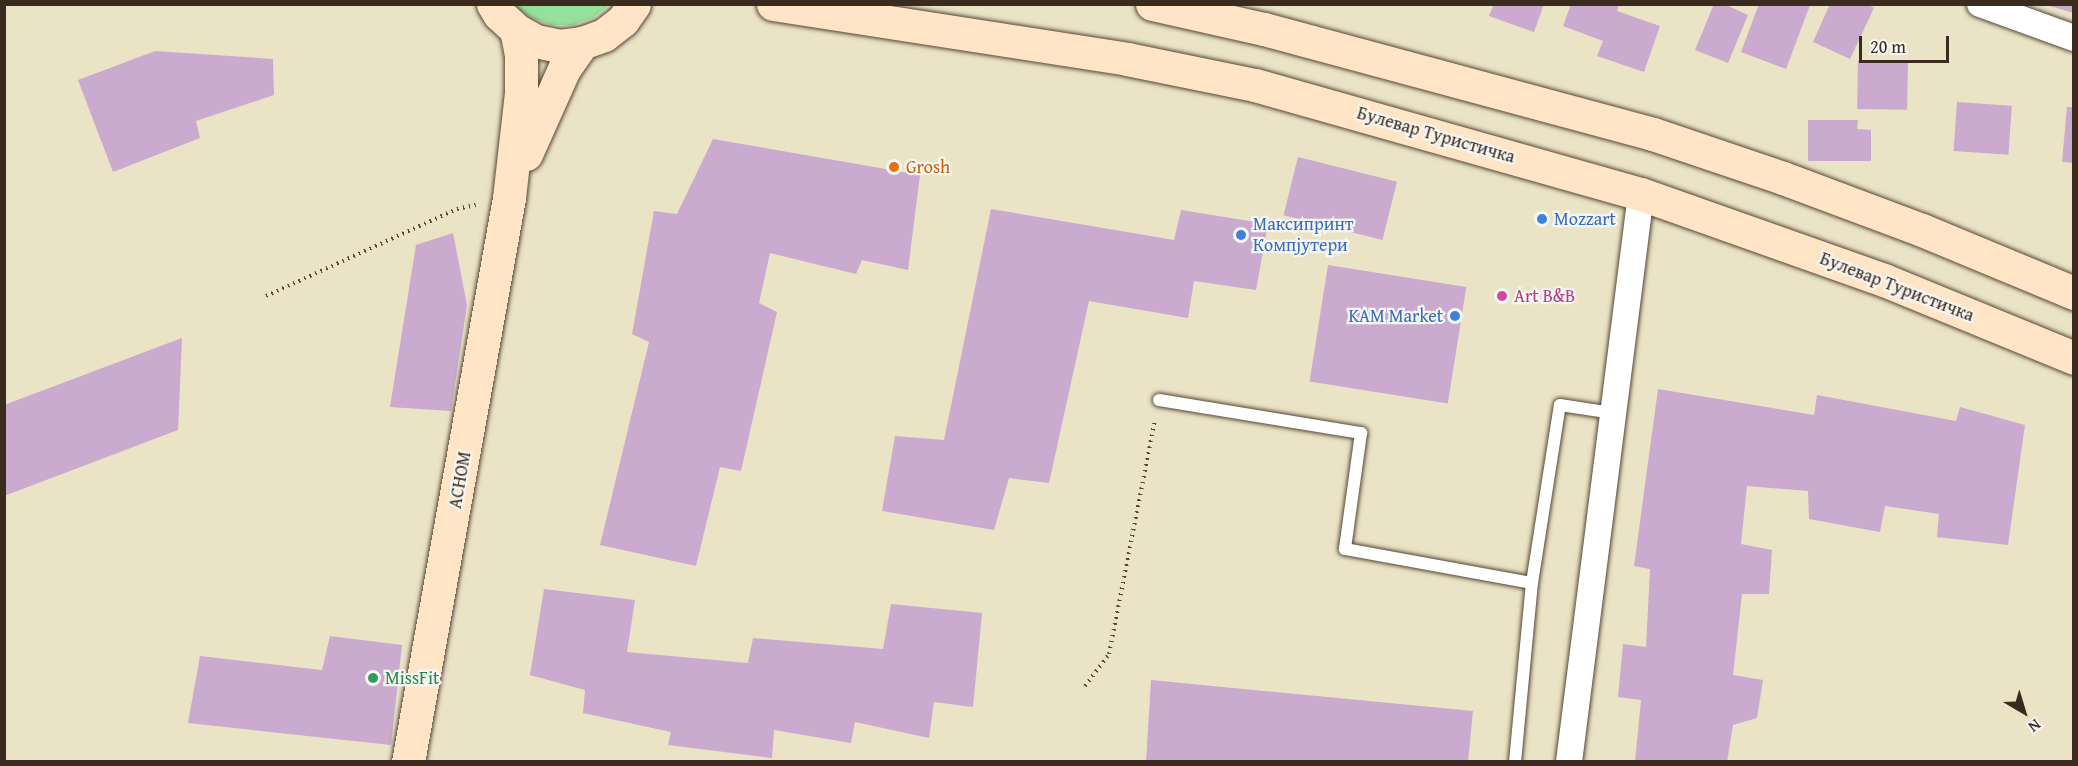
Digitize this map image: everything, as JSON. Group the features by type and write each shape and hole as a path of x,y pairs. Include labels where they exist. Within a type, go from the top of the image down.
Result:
{"main road":[{"path":"493,4 499,14 516,30 536,41 559,46 582,43 604,34 623,20 634,4"},
{"name":"Булевар Туристичка","path":"773,4 1116,57 1255,85 1641,194 1884,280 2073,358"},
{"path":"1152,4 1264,29 1653,134 1784,178 1922,230 2073,293"},
{"name":"АСНОМ","path":"408,762 509,198 521,92 521,55 516,30"},
{"name":"АСНОМ","path":"509,198 538,122 564,69 582,43"}],"street":[{"path":"1980,4 2073,38"},
{"path":"1569,762 1641,194"}],"lane":[{"path":"1159,400 1361,434 1345,549 1532,583"},
{"path":"1515,762 1532,583 1560,405 1613,413"}],"path":[{"path":"266,296 457,209 509,198"},
{"path":"1085,686 1109,654 1159,400"}],"green space":[{"path":"515,5 609,5 593,18 573,25 552,25 531,18"}],"building":[{"path":"1494,4 1544,4 1534,32 1489,16"},
{"path":"1571,4 1619,4 1617,11 1660,26 1644,72 1597,56 1603,41 1563,26"},
{"path":"1714,4 1724,4 1748,15 1728,63 1695,50"},
{"path":"1759,4 1810,5 1786,69 1741,52"},
{"path":"1830,4 1867,4 1874,8 1850,59 1813,42"},
{"path":"2046,4 2074,4 2074,13 2046,5"},
{"path":"155,51 273,59 274,95 196,121 200,138 113,172 78,80"},
{"path":"1858,60 1908,61 1907,110 1857,109"},
{"path":"1957,102 2012,106 2008,155 1954,151"},
{"path":"2067,107 2074,107 2074,163 2062,162"},
{"path":"1808,120 1858,120 1857,129 1871,130 1871,161 1808,161"},
{"path":"713,139 920,175 908,270 862,260 856,274 770,253 759,303 777,312 741,471 720,467 696,566 600,545 649,342 632,334 654,211 677,214"},
{"path":"1298,157 1397,182 1382,240 1283,215"},
{"path":"991,209 1174,240 1181,210 1268,224 1256,290 1194,281 1188,318 1089,301 1049,483 1009,478 994,530 882,511 895,436 944,440"},
{"path":"453,233 467,305 451,411 390,407 416,245"},
{"path":"1328,265 1466,287 1448,403 1310,382"},
{"path":"182,338 178,430 4,496 4,405"},
{"path":"1658,389 1814,415 1817,395 1956,421 1960,407 2025,425 2008,545 1937,537 1939,514 1885,506 1880,532 1809,519 1808,491 1747,486 1741,544 1772,550 1769,594 1742,594 1733,675 1763,680 1757,718 1733,725 1727,762 1635,762 1641,700 1618,697 1623,644 1646,647 1650,569 1634,566"},
{"path":"544,589 635,600 627,652 748,663 753,638 883,649 891,604 982,613 973,707 934,702 929,738 855,722 851,743 774,730 772,758 668,745 671,732 583,713 585,690 530,675"},
{"path":"330,636 402,645 391,745 188,723 200,656 322,670"},
{"path":"1151,680 1473,711 1468,762 1146,762"}],"place":[{"name":"Grosh","path":"894,167"},
{"name":"Mozzart","path":"1542,219"},
{"name":"Максипринт Компјутери","path":"1241,235"},
{"name":"Art B&B","path":"1502,296"},
{"name":"KAM Market","path":"1455,316"},
{"name":"MissFit","path":"373,678"}]}
